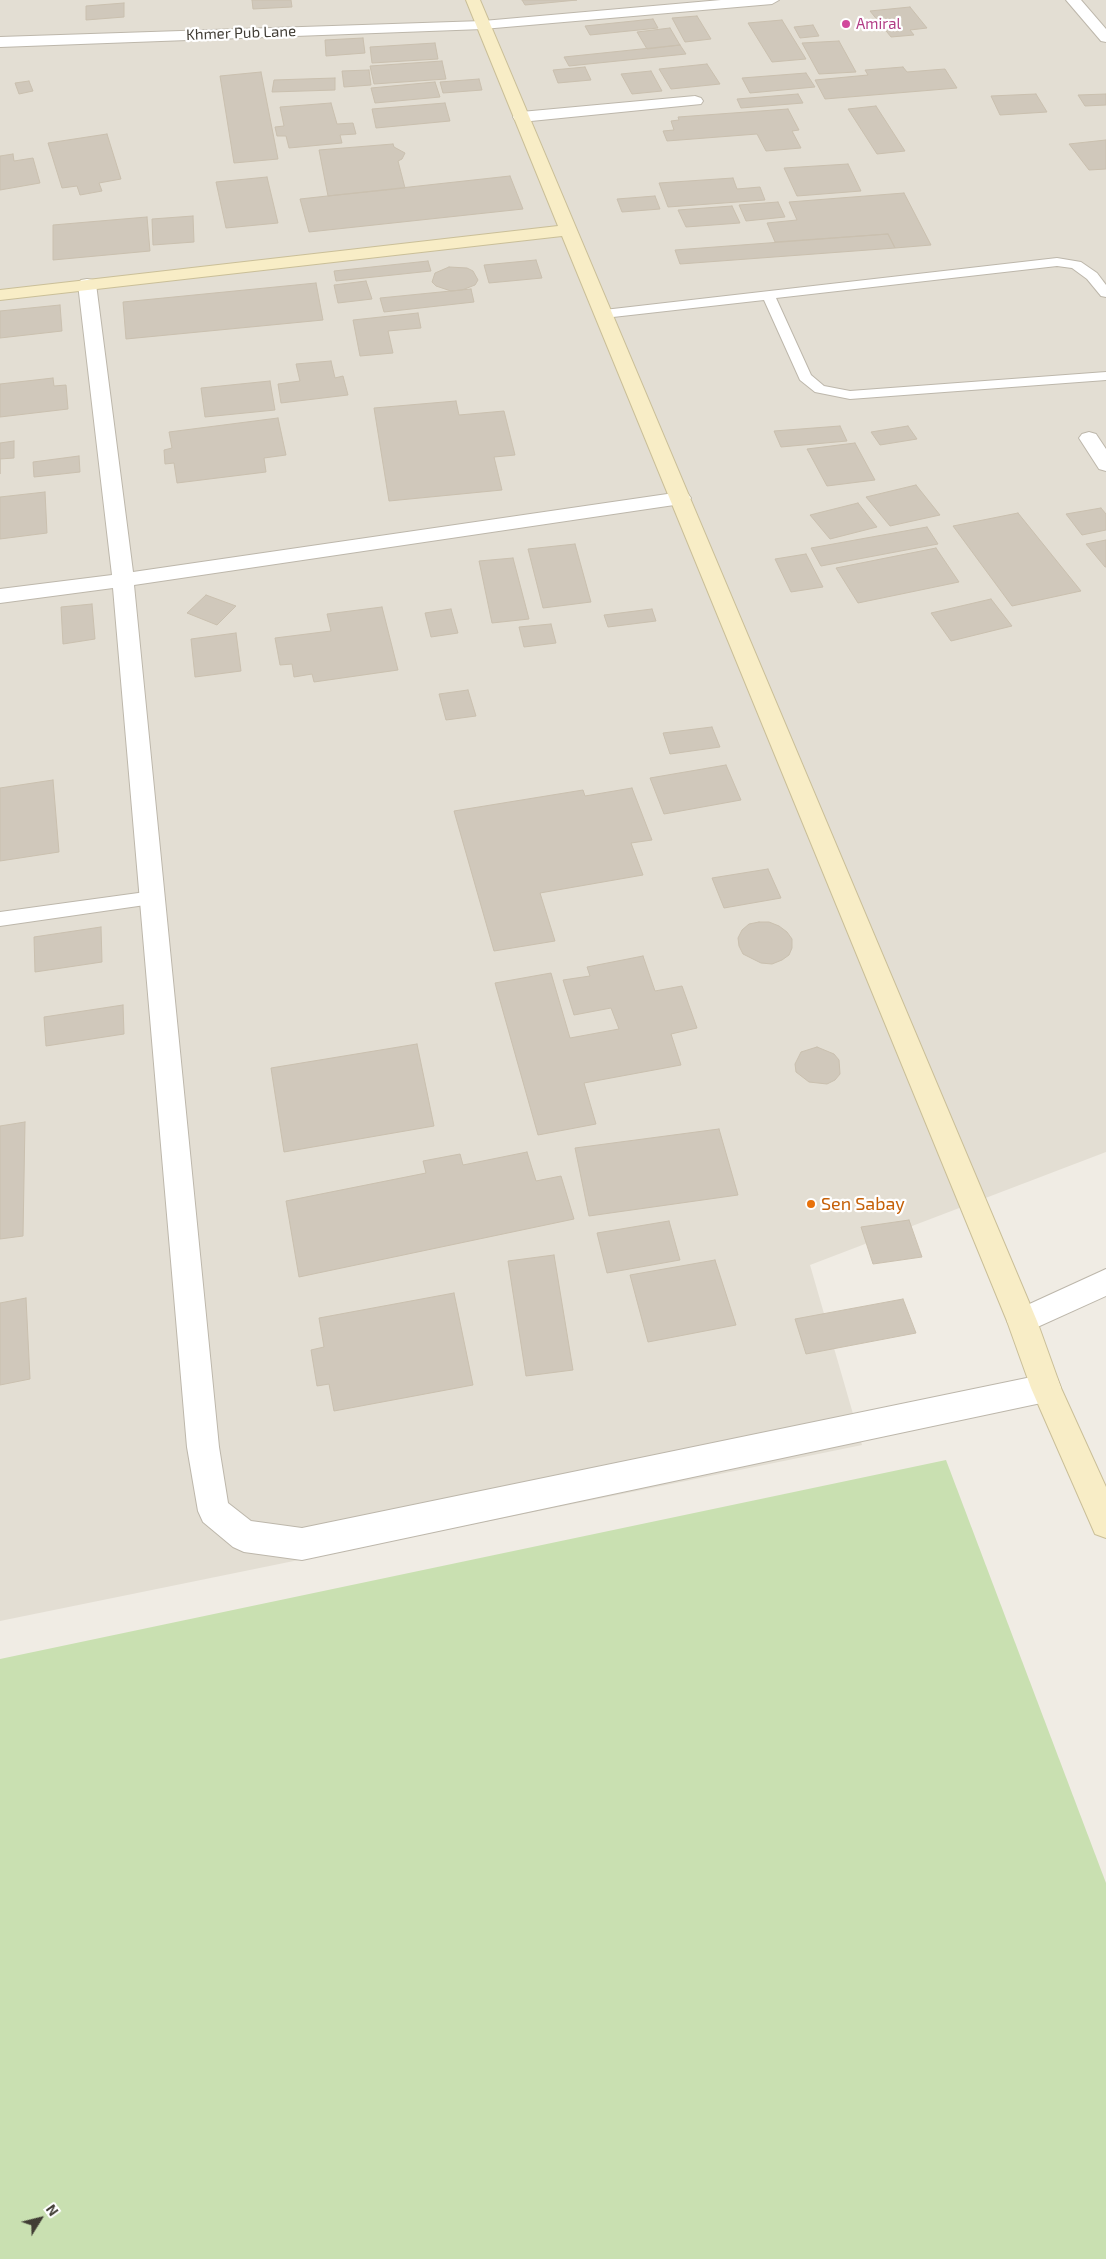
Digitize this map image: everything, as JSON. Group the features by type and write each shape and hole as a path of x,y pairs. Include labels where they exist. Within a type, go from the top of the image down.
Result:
{"street":[{"path":"473,0 1022,1321 1046,1388 1106,1523"},
{"name":"Khmer Pub Lane","path":"0,42 483,25 772,0"},
{"path":"1072,0 1106,38"},
{"path":"521,116 694,101"},
{"path":"0,295 568,230"},
{"path":"87,284 123,580 203,1447 214,1511 244,1536 302,1544 1046,1388"},
{"path":"1089,438 1106,465"},
{"path":"0,596 123,580 681,498"},
{"path":"1022,1321 1106,1282"}],"lane":[{"path":"604,314 1057,262 1076,265 1092,276 1106,293"},
{"path":"768,296 805,377 820,389 850,395 1106,376"},
{"path":"0,919 153,898"}],"shaded area":[{"path":"0,0 1106,0 1106,1152 810,1265 862,1445 0,1621"}],"green space":[{"path":"946,1460 1106,1883 1106,2259 0,2259 0,1659"}],"building":[{"path":"252,0 291,0 292,7 253,9"},
{"path":"522,0 577,0 525,5"},
{"path":"124,3 124,17 86,20 86,6"},
{"path":"910,7 927,28 910,30 914,35 891,37 870,11"},
{"path":"697,16 711,39 685,42 672,18"},
{"path":"653,19 658,28 590,35 585,26"},
{"path":"782,20 806,59 772,62 748,23"},
{"path":"813,25 819,36 800,38 794,27"},
{"path":"670,28 680,45 647,49 637,32"},
{"path":"363,38 365,53 326,56 325,40"},
{"path":"839,41 856,72 819,74 802,43"},
{"path":"435,43 438,59 372,63 370,47"},
{"path":"680,45 686,54 569,66 564,57"},
{"path":"442,61 446,79 374,84 370,66"},
{"path":"707,64 720,84 671,89 659,69"},
{"path":"585,67 591,80 558,83 553,70"},
{"path":"903,67 907,72 945,69 957,88 825,99 815,80 868,75 865,70"},
{"path":"369,70 371,85 344,87 342,71"},
{"path":"651,71 662,91 632,94 621,74"},
{"path":"261,72 278,159 234,163 220,76"},
{"path":"806,73 815,87 750,93 742,78"},
{"path":"335,78 335,90 272,92 274,80"},
{"path":"479,79 482,90 443,93 440,82"},
{"path":"29,81 33,91 19,94 15,83"},
{"path":"435,82 440,97 375,103 371,88"},
{"path":"798,94 803,103 741,108 737,99"},
{"path":"1036,94 1047,112 1000,115 991,96"},
{"path":"1106,94 1106,105 1085,106 1078,95"},
{"path":"331,103 337,124 353,123 356,134 340,135 342,143 289,148 286,136 277,136 275,127 284,126 280,107"},
{"path":"445,103 450,121 376,128 372,109"},
{"path":"876,106 905,151 877,154 848,109"},
{"path":"788,109 799,130 792,131 801,148 766,151 757,134 667,141 663,131 674,130 671,121 679,120 678,117"},
{"path":"107,134 121,179 99,183 102,191 80,195 77,186 62,188 48,143"},
{"path":"1106,140 1106,169 1089,170 1069,144"},
{"path":"393,144 394,147 405,153 402,159 398,161 405,188 328,196 319,150"},
{"path":"13,154 14,161 33,158 40,183 0,190 0,156"},
{"path":"848,164 861,191 797,196 784,168"},
{"path":"510,176 523,209 309,232 300,199"},
{"path":"267,177 278,223 226,228 216,182"},
{"path":"733,178 737,189 760,187 765,200 668,207 659,183"},
{"path":"904,193 931,245 895,248 888,234 775,242 767,223 797,220 789,202"},
{"path":"655,196 660,209 622,212 617,199"},
{"path":"778,202 785,217 746,221 739,205"},
{"path":"732,206 740,223 686,227 678,210"},
{"path":"193,216 194,242 153,245 152,219"},
{"path":"147,217 150,251 53,260 53,225"},
{"path":"888,234 895,248 680,264 675,250"},
{"path":"536,260 542,278 489,283 484,265"},
{"path":"428,261 431,271 336,281 334,271"},
{"path":"449,267 467,268 473,271 478,280 475,285 462,290 451,291 436,286 432,282 435,273"},
{"path":"366,281 372,299 338,303 334,285"},
{"path":"316,283 323,320 126,339 123,302"},
{"path":"471,289 474,302 384,312 380,298"},
{"path":"60,305 62,331 0,338 0,311"},
{"path":"418,313 421,328 388,331 393,353 360,356 353,320"},
{"path":"331,361 335,378 343,376 348,395 281,403 278,384 300,381 296,364"},
{"path":"53,378 54,386 66,385 68,409 0,417 0,384"},
{"path":"270,381 275,410 205,417 201,388"},
{"path":"456,401 459,415 504,411 515,455 494,457 502,490 389,501 374,408"},
{"path":"278,418 286,455 264,458 266,472 177,483 174,463 165,464 164,450 172,448 169,432"},
{"path":"840,426 847,441 781,447 774,431"},
{"path":"908,426 917,439 880,445 871,432"},
{"path":"14,441 14,458 0,459 0,443"},
{"path":"855,443 875,480 827,486 807,449"},
{"path":"79,456 80,472 34,477 33,462"},
{"path":"916,485 940,515 890,526 866,497"},
{"path":"45,492 47,533 0,539 0,497"},
{"path":"858,503 877,527 830,539 810,515"},
{"path":"1101,508 1106,514 1106,530 1082,535 1066,514"},
{"path":"1018,513 1081,591 1012,606 953,526"},
{"path":"927,527 938,544 821,566 811,548"},
{"path":"1106,540 1106,567 1105,567 1086,544"},
{"path":"575,544 591,602 543,608 528,549"},
{"path":"936,548 959,582 858,603 836,568"},
{"path":"806,554 823,587 791,592 775,559"},
{"path":"513,558 529,619 492,623 479,561"},
{"path":"206,595 236,606 217,625 187,613"},
{"path":"991,599 1012,626 951,641 931,613"},
{"path":"92,604 95,639 63,644 61,607"},
{"path":"382,607 398,670 314,682 312,674 294,677 292,664 280,665 275,638 331,631 327,614"},
{"path":"451,609 458,633 431,637 425,613"},
{"path":"652,609 656,621 608,627 604,615"},
{"path":"551,624 556,643 524,647 519,627"},
{"path":"236,633 241,671 195,677 191,639"},
{"path":"468,690 476,716 446,720 439,694"},
{"path":"712,727 720,747 670,754 663,733"},
{"path":"726,765 741,800 664,814 650,778"},
{"path":"53,780 59,852 0,861 0,788"},
{"path":"632,788 652,840 631,843 643,875 540,893 555,941 494,951 454,811 583,790 585,796"},
{"path":"768,869 781,898 724,908 712,878"},
{"path":"769,922 787,932 792,939 792,948 789,955 772,964 761,963 743,954 738,938 742,930 749,924"},
{"path":"101,927 102,962 35,972 34,937"},
{"path":"643,956 655,991 682,986 697,1028 671,1034 681,1065 584,1083 596,1124 538,1135 495,983 551,973 570,1038 619,1029 611,1008 574,1015 563,980 590,976 587,967"},
{"path":"123,1005 124,1034 46,1046 44,1017"},
{"path":"417,1044 434,1126 284,1152 271,1068"},
{"path":"817,1047 834,1054 839,1060 840,1074 835,1080 827,1084 809,1082 796,1072 795,1064 801,1052"},
{"path":"25,1122 23,1236 0,1239 0,1126"},
{"path":"719,1129 738,1195 589,1216 575,1148"},
{"path":"527,1152 536,1181 561,1176 574,1219 299,1277 286,1201 426,1173 423,1161 460,1154 463,1165"},
{"path":"909,1220 922,1257 873,1264 861,1227"},
{"path":"669,1221 680,1260 607,1273 597,1233"},
{"path":"554,1255 573,1370 526,1376 508,1261"},
{"path":"715,1260 736,1325 648,1342 630,1275"},
{"path":"454,1293 473,1385 334,1411 329,1384 317,1386 311,1350 324,1347 319,1318"},
{"path":"26,1298 30,1379 0,1385 0,1303"},
{"path":"903,1299 916,1333 806,1354 795,1319"}],"place":[{"name":"Amiral","path":"846,24"},
{"name":"Sen Sabay","path":"811,1204"}]}
